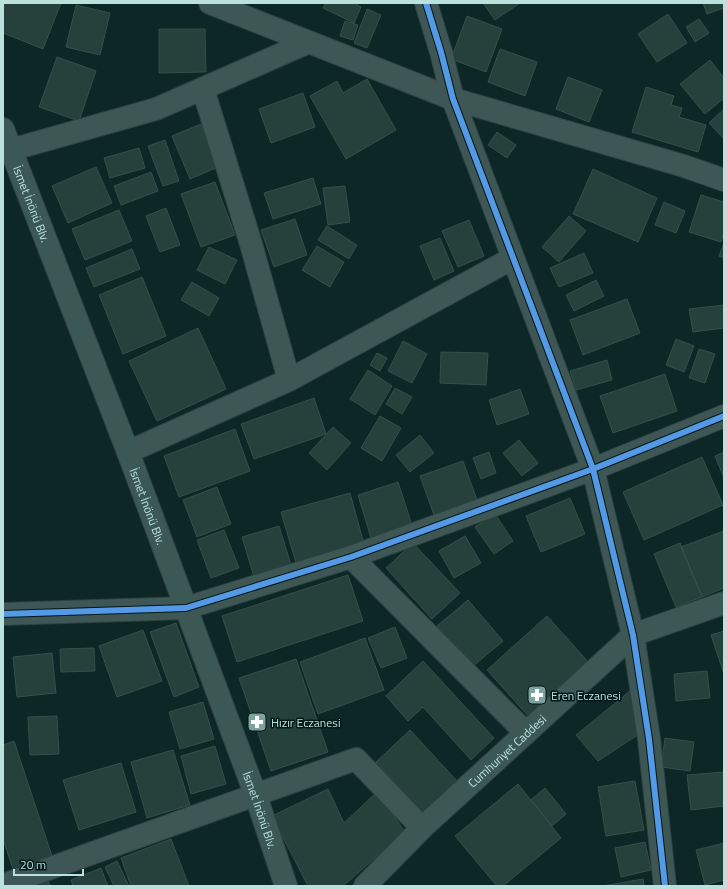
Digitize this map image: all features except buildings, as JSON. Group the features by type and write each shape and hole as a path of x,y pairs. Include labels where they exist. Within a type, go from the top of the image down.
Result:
{"main road":[{"name":"İsmet İnönü Blv.","path":"3,130 7,151 128,452 256,796 286,886"},
{"name":"Cumhuriyet Caddesi","path":"365,886 422,828 633,635 724,603"}],"street":[{"path":"210,3 453,99 684,166 724,180"},
{"path":"426,3 453,99 593,469 633,635 649,739 665,886"},
{"path":"7,151 156,109 309,42"},
{"path":"203,89 251,244 289,380"},
{"path":"128,452 289,380 513,258"},
{"path":"3,614 186,608 351,557 593,469 724,416"},
{"path":"351,557 526,733"},
{"path":"3,885 256,796 356,759 422,828"}],"cycle path":[{"path":"426,3 453,99 593,469 633,635 649,739 665,886"},
{"path":"3,614 186,608 351,557 593,469 724,416"}],"place":[{"name":"Eren Eczanesi","path":"537,695"},
{"name":"Hızır Eczanesi","path":"257,722"}]}
